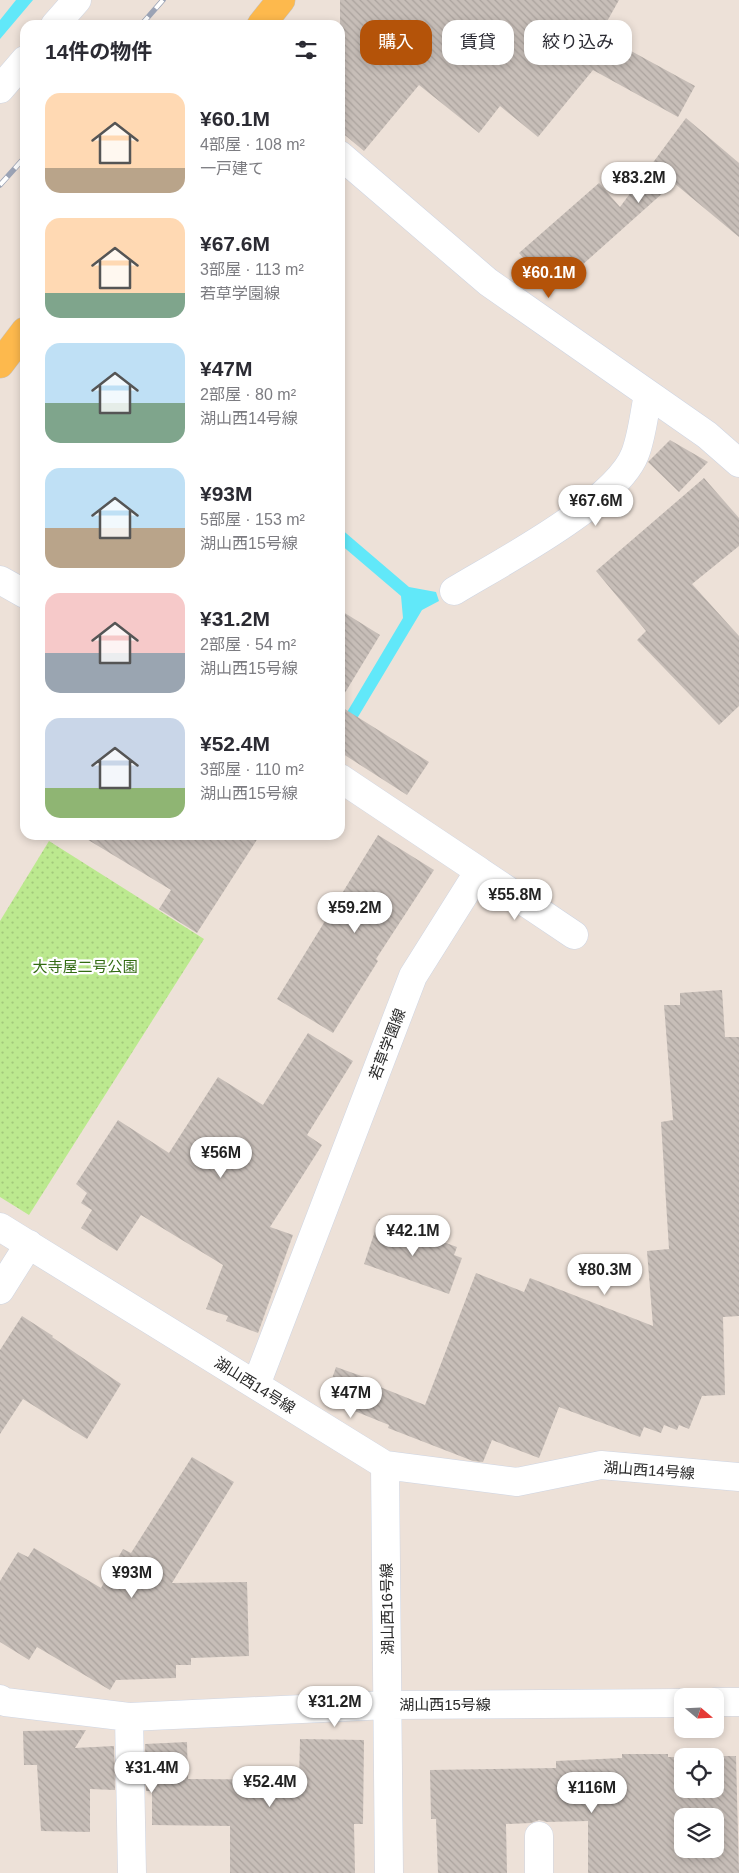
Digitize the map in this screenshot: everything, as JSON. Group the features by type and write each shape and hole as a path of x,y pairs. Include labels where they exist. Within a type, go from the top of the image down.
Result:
{"main road":[{"path":"265,20 281,0"},
{"path":"0,364 20,338"}],"street":[{"path":"59,20 77,0"},
{"path":"345,159 488,282 707,435 739,463"},
{"path":"454,591 550,533 603,496 635,456 648,395"},
{"path":"0,580 20,591"},
{"path":"345,781 574,935"},
{"name":"若草学園線","path":"256,1385 413,976 479,871"},
{"name":"湖山西14号線","path":"0,1227 385,1465 516,1482 601,1465 739,1477"},
{"path":"0,1290 29,1244"},
{"name":"湖山西16号線","path":"385,1465 389,1873"},
{"name":"湖山西15号線","path":"0,1700 129,1717 388,1705 674,1703"},
{"path":"724,1702 739,1702"},
{"path":"129,1717 132,1873"},
{"path":"539,1836 539,1873"}],"green space":[{"name":"大寺屋二号公園","path":"49,841 204,939 29,1215 0,1197 0,921"}],"water":[{"path":"16,0 33,0 0,39 0,20"},
{"path":"345,532 409,587 436,592 439,601 422,610 345,739 345,716 403,618 401,596 345,548"}],"building":[{"path":"340,0 619,0 608,20 524,20 524,65 632,65 632,52 695,86 678,117 593,70 538,137 500,106 479,133 419,85 364,151 345,135 345,20 340,20"},
{"path":"686,118 739,163 739,237 674,183 553,291 519,253 599,183 620,207"},
{"path":"670,440 708,462 679,492 648,462"},
{"path":"704,478 739,518 739,546 692,584 739,636 739,706 719,725 637,640 646,631 596,571"},
{"path":"345,613 380,635 345,693"},
{"path":"345,709 429,762 407,795 345,755"},
{"path":"378,835 434,870 376,959 378,961 333,1033 277,999"},
{"path":"88,840 257,840 197,933 159,909 171,890"},
{"path":"722,990 725,1037 739,1037 739,1316 723,1317 725,1395 702,1396 689,1429 679,1425 677,1430 664,1425 661,1433 644,1427 640,1437 559,1407 539,1458 492,1440 483,1462 473,1461 388,1428 389,1425 325,1399 336,1367 367,1378 365,1381 425,1405 476,1273 524,1292 530,1278 653,1326 647,1251 669,1249 661,1122 673,1120 664,1005 680,1005 680,993"},
{"path":"308,1033 353,1061 307,1135 322,1145 270,1227 293,1235 258,1333 226,1321 228,1316 206,1309 223,1265 141,1215 117,1251 81,1228 92,1210 81,1203 87,1193 76,1184 118,1120 169,1153 218,1077 263,1105"},
{"path":"379,1219 457,1247 454,1255 462,1258 449,1294 364,1264"},
{"path":"22,1316 121,1384 87,1439 23,1399 0,1434 0,1350"},
{"path":"192,1457 234,1482 172,1583 247,1582 249,1656 191,1658 191,1665 176,1665 176,1678 116,1680 110,1690 37,1647 29,1660 0,1642 0,1581 18,1552 28,1557 34,1548 101,1588 123,1549 131,1553"},
{"path":"86,1730 75,1748 114,1746 115,1790 90,1789 90,1832 41,1831 37,1765 24,1765 23,1731"},
{"path":"300,1739 364,1740 363,1824 354,1824 355,1873 230,1873 230,1826 152,1825 152,1791 146,1791 145,1744 187,1742 188,1779 299,1780"},
{"path":"622,1754 668,1754 668,1757 674,1757 674,1798 724,1798 724,1756 736,1756 739,1873 588,1873 588,1821 547,1822 539,1820 531,1823 506,1824 507,1873 438,1873 436,1819 431,1819 430,1770 556,1768 556,1761 622,1758"}],"railway":[{"path":"145,20 163,0"},
{"path":"0,185 20,163"}]}
